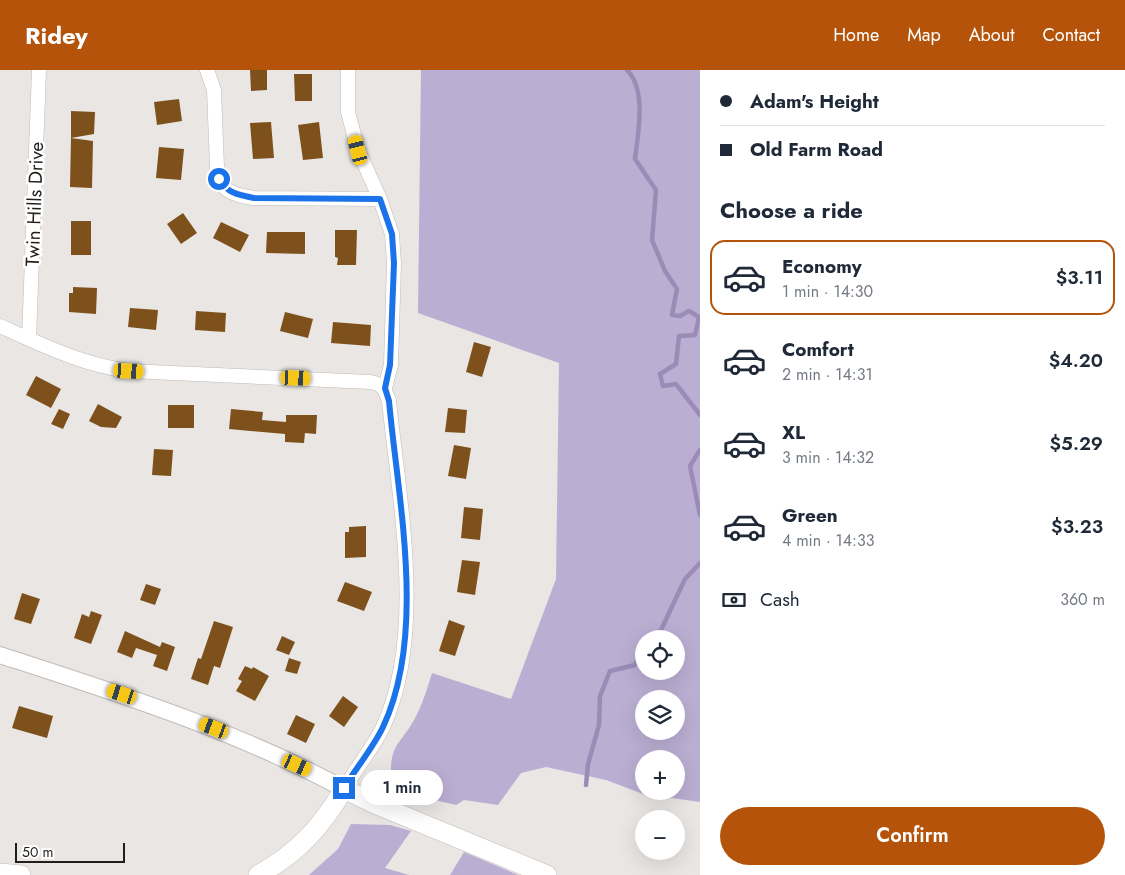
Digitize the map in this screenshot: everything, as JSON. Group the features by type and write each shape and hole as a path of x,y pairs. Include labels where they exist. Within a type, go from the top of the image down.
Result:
{"main road":[{"path":"258,875 300,848 329,814 344,788 375,804 547,875"},
{"path":"0,873 21,875"}],"street":[{"name":"Twin Hills Drive","path":"29,339 39,70"},
{"path":"207,70 214,90 217,167 219,179 224,188 235,194 254,198 380,199"},
{"path":"0,655 140,700 214,728 314,772 344,788 382,728 393,700 401,664 406,592 404,532 389,401 385,388 390,365 394,263 392,234 380,199 358,150 348,112 348,70"},
{"path":"0,326 86,363 114,369 370,382 380,384 385,388"}],"shaded area":[{"path":"421,70 700,70 700,802 685,800 685,750 635,750 635,791 606,780 546,767 521,773 498,805 464,800 456,805 435,800 391,776 394,751 417,715 432,673 511,699 556,579 559,363 418,313"},
{"path":"351,824 390,825 411,831 385,868 409,875 309,875 338,849"},
{"path":"464,852 518,875 450,875"}],"building":[{"path":"250,70 267,70 267,90 251,91"},
{"path":"294,74 312,74 312,101 295,101"},
{"path":"179,99 182,121 157,125 154,102"},
{"path":"71,111 95,112 94,134 71,138"},
{"path":"271,122 274,158 253,159 250,123"},
{"path":"319,122 323,158 303,160 298,125"},
{"path":"71,138 93,141 92,188 70,187"},
{"path":"159,147 184,149 181,180 156,178"},
{"path":"183,213 197,233 181,244 167,224"},
{"path":"71,221 91,221 91,255 71,255"},
{"path":"221,222 249,235 240,252 213,238"},
{"path":"335,230 357,230 356,265 337,265 338,258 335,257"},
{"path":"267,232 305,232 305,254 266,253"},
{"path":"73,287 97,288 96,314 69,312 69,293 73,293"},
{"path":"130,308 158,310 156,330 128,327"},
{"path":"196,311 226,313 225,332 195,330"},
{"path":"285,312 313,319 308,338 280,331"},
{"path":"333,322 371,325 370,346 331,343"},
{"path":"474,342 491,347 482,377 466,372"},
{"path":"36,376 61,389 51,408 26,395"},
{"path":"98,404 122,417 116,428 101,427 89,421"},
{"path":"168,405 194,405 194,428 168,428"},
{"path":"448,408 467,410 465,433 445,432"},
{"path":"59,409 70,414 63,429 51,424"},
{"path":"231,409 263,412 262,420 286,422 286,415 317,415 316,434 305,433 304,443 285,442 285,434 229,429"},
{"path":"454,445 471,448 466,479 448,476"},
{"path":"154,449 173,450 171,476 152,475"},
{"path":"464,507 483,509 480,540 461,538"},
{"path":"366,526 366,557 345,558 345,532 349,532 349,527"},
{"path":"462,560 480,562 475,595 457,592"},
{"path":"345,582 372,592 364,611 337,601"},
{"path":"146,584 161,589 155,605 140,600"},
{"path":"22,593 40,599 31,624 14,619"},
{"path":"91,611 102,615 91,644 74,638 82,614 89,617"},
{"path":"449,620 465,626 455,656 439,651"},
{"path":"214,621 233,627 220,668 214,666 208,685 191,679 198,658 201,659"},
{"path":"125,631 160,647 162,642 175,647 167,671 153,666 157,655 136,648 132,658 117,652"},
{"path":"282,636 295,642 289,655 276,650"},
{"path":"289,658 301,662 297,674 285,671"},
{"path":"245,666 252,669 253,667 269,676 255,701 236,691 242,681 238,679"},
{"path":"343,696 358,707 344,727 329,716"},
{"path":"19,706 53,716 47,738 12,728"},
{"path":"296,715 315,724 306,743 287,734"}],"waterway":[{"path":"627,70 633,78 639,100 640,112 635,159 656,190 652,240 665,271 677,289 672,315 680,316 689,311 699,317 695,335 679,336 676,364 660,374 663,386 676,384 700,415"},
{"path":"700,450 690,466 700,515"},
{"path":"661,630 685,579 700,563"},
{"path":"586,785 588,764 599,725 600,696 610,671 635,665"}],"route":[{"path":"219,179 224,188 235,194 254,198 380,199 392,234 394,263 390,365 385,388 389,401 404,532 406,592 401,664 393,700 382,728 344,788"}]}
